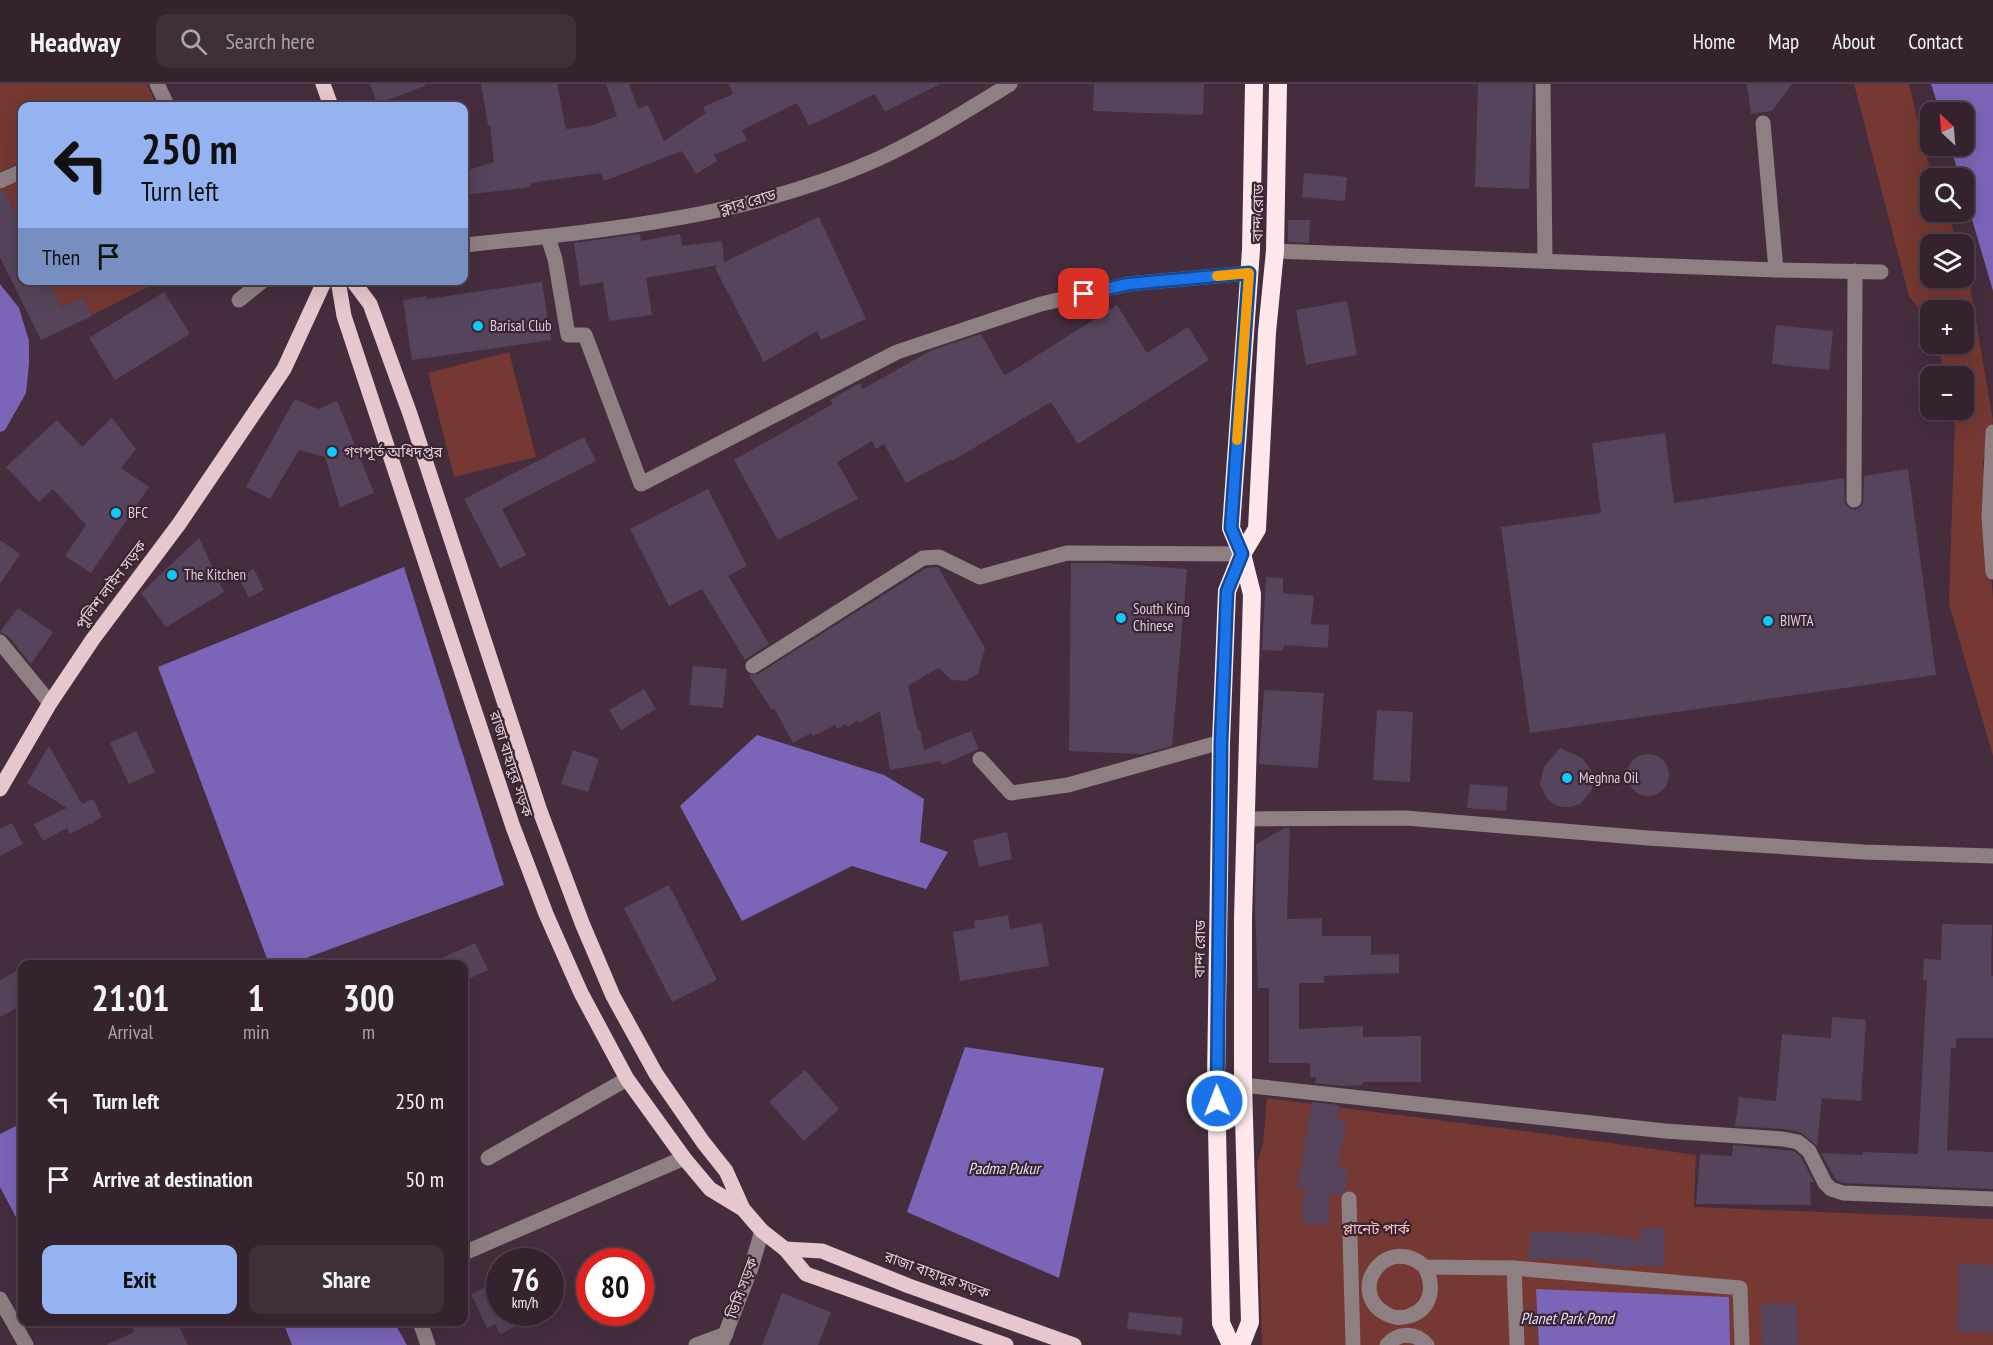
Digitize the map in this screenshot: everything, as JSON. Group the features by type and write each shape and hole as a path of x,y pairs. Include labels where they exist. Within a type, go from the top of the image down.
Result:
{"highway":[{"name":"বান্দ রোড","path":"1241,1345 1250,1322 1243,1085 1244,819 1252,594 1242,554 1231,528 1249,273 1254,84"},
{"name":"বান্দ রোড","path":"1231,1345 1221,1323 1216,1080 1221,742 1227,591 1242,554 1257,529 1267,332 1275,251 1278,84"}],"main road":[{"path":"323,84 330,102"},
{"name":"পুলিশ লাইন সড়ক","path":"0,789 50,703 93,639 179,524 284,369 323,285"},
{"name":"রাজা বাহাদুর সড়ক","path":"340,285 344,316 513,827 546,914 581,993 627,1079 684,1158 710,1189 743,1209"},
{"name":"রাজা বাহাদুর সড়ক","path":"356,285 370,304 410,414 540,811 582,922 613,996 656,1074 726,1171 743,1209 762,1231 785,1249 806,1274 1006,1345"},
{"name":"রাজা বাহাদুর সড়ক","path":"785,1249 822,1251 909,1286 1074,1345"}],"street":[{"path":"157,84 167,102"},
{"name":"ক্লাব রোড","path":"468,245 548,237 723,211 807,186 880,158 1010,84"},
{"path":"1543,84 1545,261"},
{"path":"1763,123 1776,270"},
{"path":"0,181 18,173"},
{"path":"548,237 555,259 568,335 585,335 641,484 897,352 1041,304 1128,284 1249,273"},
{"path":"1275,251 1881,272"},
{"path":"1854,500 1855,271"},
{"path":"239,300 258,285"},
{"path":"1993,432 1989,517 1993,572"},
{"path":"753,666 923,558 939,557 980,577 1067,553 1242,554"},
{"path":"0,642 50,703"},
{"path":"980,759 1011,793 1068,785 1221,742"},
{"path":"1244,819 1406,818 1716,843 1864,852 1993,856"},
{"path":"488,1158 627,1079"},
{"path":"1243,1085 1665,1131 1783,1139 1797,1142 1809,1151 1825,1183 1832,1189 1843,1193 1993,1199"},
{"path":"468,1251 684,1158"},
{"path":"1349,1199 1353,1345"},
{"name":"ডিসি সড়ক","path":"723,1339 751,1268 762,1231"},
{"path":"1408,1256 1418,1260 1425,1267 1432,1286 1430,1296 1418,1312 1408,1317 1398,1318 1379,1310 1373,1302 1370,1282 1379,1264 1388,1258 1408,1256"},
{"path":"1425,1267 1515,1268 1740,1288 1742,1345"},
{"path":"1515,1268 1517,1345"},
{"path":"0,1299 26,1345"},
{"path":"1387,1345 1404,1335 1423,1341 1418,1312"},
{"path":"421,1326 428,1345"},
{"path":"696,1345 723,1339"}],"green space":[{"path":"0,84 147,84 155,101 153,102 18,102 18,163 0,172"},
{"path":"1854,84 1909,84 1920,130 1920,156 1926,156 1930,168 1920,168 1920,222 1950,222 1955,234 1920,234 1920,288 1970,288 1972,300 1920,300 1920,311 1909,296"},
{"path":"18,175 18,219 10,202 0,202 0,183"},
{"path":"51,285 152,285 92,315 83,297 62,308"},
{"path":"1974,309 1993,421 1983,462 1993,599 1993,756 1949,604 1955,420 1974,420 1974,366 1942,366 1940,354 1974,354"},
{"path":"509,352 536,457 454,477 428,373"},
{"name":"প্লানেট পার্ক","path":"1267,1098 1696,1155 1694,1207 1993,1219 1993,1345 1262,1345 1257,1163 1263,1144"}],"water":[{"path":"1931,84 1993,84 1993,291 1973,222 1974,168 1957,168 1953,156 1974,156 1974,102 1937,102"},
{"path":"0,284 19,308 29,341 29,364 26,393 5,430 0,432"},
{"path":"404,567 504,885 301,960 268,960 158,667"},
{"path":"757,735 884,775 924,799 920,842 948,852 926,889 852,866 742,921 680,806"},
{"name":"Padma Pukur","path":"965,1047 1104,1068 1059,1278 907,1212"},
{"path":"18,1125 18,1221 0,1187 0,1134"},
{"name":"Planet Park Pond","path":"1536,1289 1729,1297 1730,1345 1539,1345"},
{"path":"285,1326 396,1326 407,1345 292,1345"}],"building":[{"path":"370,84 425,84 425,86 382,102 376,102"},
{"path":"481,84 557,84 566,129 590,126 617,116 606,84 629,84 638,109 648,105 664,141 706,113 703,107 733,94 729,84 940,84 885,112 875,94 809,126 797,103 742,130 747,140 714,155 717,161 696,174 682,151 604,181 601,173 530,183 531,187 468,195 468,170 494,162 490,125 488,125"},
{"path":"1094,84 1204,84 1203,115 1093,111"},
{"path":"1478,84 1533,84 1529,189 1475,187"},
{"path":"1747,84 1792,84 1772,111 1751,114"},
{"path":"1304,173 1347,177 1345,201 1302,197"},
{"path":"4,190 18,219 18,285 51,285 62,308 83,297 92,316 41,340 0,257 0,191"},
{"path":"819,217 866,319 821,340 817,331 764,362 715,268 719,265 646,278 652,315 609,321 603,282 580,286 574,243 640,234 641,241 680,234 682,246 722,241 724,262"},
{"path":"1288,220 1310,220 1309,243 1288,242"},
{"name":"Barisal Club","path":"542,282 551,340 412,360 403,300 426,296 427,299"},
{"path":"164,292 190,334 115,380 89,338"},
{"path":"1347,301 1357,355 1306,365 1296,310"},
{"path":"1117,305 1147,353 1188,327 1209,360 1078,444 1051,402 952,461 951,459 906,483 884,444 876,449 872,441 837,462 858,499 778,540 734,460 833,404 830,400 860,383 863,389 930,351 981,334 1006,375"},
{"path":"1776,325 1833,331 1829,370 1772,364"},
{"name":"গণপূর্ত অধিদপ্তর","path":"295,399 318,409 337,401 374,493 340,507 325,457 299,450 270,499 246,487"},
{"path":"112,418 136,449 121,468 149,487 91,573 65,556 86,525 53,489 39,502 6,467 57,420 82,447"},
{"path":"1665,433 1674,503 1844,478 1845,504 1855,510 1863,504 1864,476 1908,469 1936,675 1530,733 1501,527 1601,513 1592,443"},
{"path":"584,437 596,461 502,509 526,555 500,568 464,499"},
{"path":"708,489 747,566 728,576 769,644 745,660 702,589 669,606 630,529"},
{"path":"199,538 224,592 166,627 141,593"},
{"path":"0,540 20,554 0,584"},
{"path":"1071,563 1106,563 1187,569 1172,746 1143,754 1069,751"},
{"path":"938,567 985,648 978,674 965,681 952,680 938,668 908,686 924,750 971,731 979,749 942,765 940,761 890,770 880,711 859,723 858,720 847,727 846,724 837,729 835,725 813,736 811,733 793,743 774,708 772,710 749,675 758,674 926,568"},
{"path":"254,569 264,590 249,598 238,577"},
{"path":"1266,577 1283,578 1283,593 1314,596 1311,624 1329,625 1328,648 1284,645 1283,651 1262,650"},
{"path":"18,608 53,632 31,664 8,636 0,632"},
{"path":"693,666 727,669 723,708 689,705"},
{"path":"644,689 656,709 621,730 609,710"},
{"path":"1264,690 1324,693 1318,768 1259,764"},
{"path":"1377,710 1413,712 1410,782 1373,780"},
{"path":"136,731 155,772 129,784 110,743"},
{"path":"49,746 82,804 93,799 102,817 93,822 94,825 91,823 70,834 67,828 43,841 34,824 67,808 27,783"},
{"name":"Meghna Oil","path":"1560,748 1582,758 1593,773 1592,790 1580,804 1571,807 1562,807 1547,799 1540,784 1544,767"},
{"path":"573,750 599,759 588,792 561,784"},
{"name":"Meghna Oil","path":"1648,754 1656,755 1663,760 1668,767 1668,783 1663,790 1656,795 1648,796 1640,795 1633,790 1628,783 1627,775 1628,767 1633,760 1640,755"},
{"path":"1470,784 1508,787 1506,811 1467,808"},
{"path":"12,823 23,844 0,856 0,829"},
{"path":"1285,828 1290,828 1287,919 1322,918 1322,936 1371,936 1371,955 1399,954 1399,973 1324,976 1324,983 1299,983 1299,1029 1363,1026 1363,1037 1421,1036 1421,1082 1363,1082 1363,1085 1343,1086 1315,1083 1316,1077 1310,1077 1310,1063 1269,1063 1269,988 1258,988 1255,908 1256,844"},
{"path":"1007,832 1012,859 979,867 973,840"},
{"path":"669,885 717,980 672,1002 624,908"},
{"path":"1008,915 1010,929 1042,923 1049,966 960,981 953,932 975,928 974,921"},
{"path":"1942,924 1992,925 1993,1038 1956,1038 1956,1048 1951,1048 1947,1150 1993,1152 1993,1189 1844,1183 1836,1180 1821,1153 1918,1154 1927,980 1923,980 1924,959 1941,960"},
{"path":"475,943 488,970 468,979 468,960 438,960"},
{"path":"18,970 18,1007 0,1017 0,980"},
{"path":"1832,1017 1866,1020 1861,1101 1822,1098 1817,1146 1800,1132 1735,1126 1739,1097 1776,1101 1782,1034 1831,1038"},
{"path":"805,1070 839,1109 804,1141 769,1102"},
{"path":"1312,1102 1339,1105 1337,1119 1346,1124 1338,1166 1348,1168 1345,1190 1340,1195 1330,1193 1329,1225 1302,1224 1304,1189 1297,1188"},
{"path":"1733,1145 1794,1151 1801,1157 1814,1182 1810,1182 1811,1205 1696,1204 1700,1154 1732,1156"},
{"path":"1642,1227 1665,1229 1663,1267 1635,1265 1635,1268 1597,1264 1597,1261 1528,1259 1530,1231 1604,1234 1641,1240"},
{"path":"1959,1264 1993,1265 1993,1333 1957,1331"},
{"path":"486,1287 486,1326 471,1294"},
{"path":"782,1293 831,1312 818,1345 762,1345"},
{"path":"1797,1303 1798,1345 1762,1345 1761,1304"},
{"path":"1129,1312 1183,1318 1181,1335 1127,1329"},
{"path":"131,1326 179,1326 188,1345 106,1345 134,1332"},
{"path":"496,1326 516,1326 500,1334"}],"slow traffic":[{"path":"1217,276 1249,273 1237,440"}],"place":[{"name":"Barisal Club","path":"478,326"},
{"name":"গণপূর্ত অধিদপ্তর","path":"332,452"},
{"name":"BFC","path":"116,513"},
{"name":"The Kitchen","path":"172,575"},
{"name":"South King Chinese","path":"1121,618"},
{"name":"BIWTA","path":"1768,621"},
{"name":"Meghna Oil","path":"1567,778"}],"route":[{"path":"1084,294 1128,284 1249,273 1231,528 1242,554 1227,591 1221,742 1217,1101"}]}
